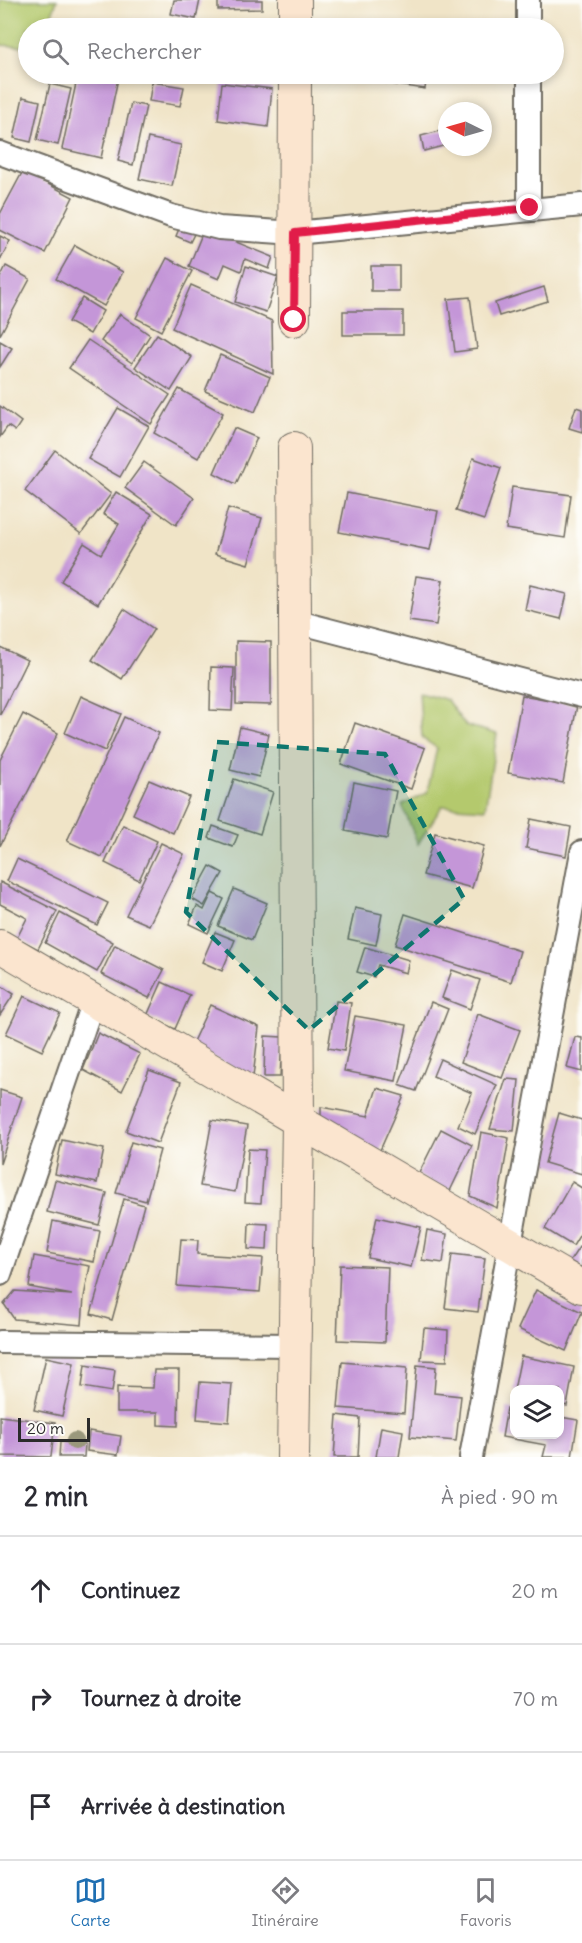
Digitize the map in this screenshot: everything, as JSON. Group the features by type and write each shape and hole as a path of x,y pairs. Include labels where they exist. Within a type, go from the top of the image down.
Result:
{"street":[{"path":"295,0 295,18"},
{"path":"528,0 528,18"},
{"path":"294,320 295,84"},
{"path":"529,84 530,208"},
{"path":"0,153 171,216 219,228 295,233 530,208 580,208"},
{"path":"293,1457 298,1121 294,448"},
{"path":"294,621 582,696"},
{"path":"471,1457 582,852"},
{"path":"0,946 582,1287"},
{"path":"0,1274 93,1001"},
{"path":"0,1342 293,1345"}],"highlighted area":[{"path":"217,742 385,754 464,899 309,1030 186,912"}],"green space":[{"path":"0,0 57,0 51,18 18,18 18,46 0,45"},
{"path":"419,692 447,700 465,725 497,734 485,809 442,806 418,844 402,805 427,793 437,748 422,738"}],"building":[{"path":"174,0 200,0 196,18 171,14"},
{"path":"218,0 262,0 262,9 218,10"},
{"path":"50,84 71,89 58,145 37,140"},
{"path":"76,84 117,84 101,158 62,149"},
{"path":"152,84 184,87 180,106 149,101"},
{"path":"222,84 272,89 268,127 218,120"},
{"path":"392,84 426,84 425,89"},
{"path":"23,97 40,101 31,142 14,138"},
{"path":"131,103 146,106 133,165 118,161"},
{"path":"438,131 438,147 424,151 421,136"},
{"path":"148,138 181,145 172,186 139,179"},
{"path":"23,171 73,197 45,253 0,230 0,214"},
{"path":"181,224 196,230 190,242 176,236"},
{"path":"204,229 273,257 269,269 245,259 241,271 225,264 219,279 189,266"},
{"path":"0,236 10,241 0,260"},
{"path":"75,245 123,272 104,306 56,279"},
{"path":"167,258 192,271 161,331 136,318"},
{"path":"6,266 30,279 0,335 0,278"},
{"path":"246,266 278,277 266,312 235,302"},
{"path":"371,266 399,266 399,291 371,291"},
{"path":"191,285 272,321 273,374 172,328"},
{"path":"544,287 548,301 499,316 495,303"},
{"path":"470,297 477,349 455,352 448,299"},
{"path":"82,298 103,311 90,334 68,322"},
{"path":"343,311 403,311 403,335 343,335"},
{"path":"120,314 150,335 132,363 101,341"},
{"path":"157,334 192,357 171,391 135,367"},
{"path":"88,340 170,395 151,424 69,368"},
{"path":"0,341 12,348 0,367"},
{"path":"220,355 270,377 255,412 205,391"},
{"path":"179,389 223,413 198,458 154,433"},
{"path":"0,406 21,422 15,431 8,426 0,437"},
{"path":"576,407 582,409 582,432 569,428"},
{"path":"118,408 149,426 120,477 88,459"},
{"path":"234,428 257,438 236,484 214,473"},
{"path":"55,450 111,494 81,534 25,491"},
{"path":"473,458 501,468 484,520 456,511"},
{"path":"144,462 194,498 176,525 125,488"},
{"path":"512,487 571,495 565,538 506,529"},
{"path":"116,492 152,514 98,604 61,581 84,543 101,554 119,524 103,514"},
{"path":"347,493 438,511 430,550 339,532"},
{"path":"228,508 262,518 248,564 215,554"},
{"path":"416,576 443,580 436,625 409,621"},
{"path":"530,585 567,594 561,619 525,610"},
{"path":"124,609 154,629 122,679 92,660"},
{"path":"236,641 271,642 271,705 236,704"},
{"path":"0,647 27,660 0,715"},
{"path":"211,667 234,668 232,711 210,710"},
{"path":"522,695 577,705 563,783 508,773"},
{"path":"81,696 121,714 105,751 65,733"},
{"path":"23,714 58,733 0,846 0,760"},
{"path":"124,717 159,733 102,857 67,841"},
{"path":"355,723 425,748 411,789 341,764"},
{"path":"240,727 269,734 259,777 230,770"},
{"path":"234,779 273,792 260,834 220,821"},
{"path":"149,780 189,797 173,833 133,814"},
{"path":"354,782 396,791 387,839 345,831"},
{"path":"531,819 571,827 566,856 526,848"},
{"path":"123,825 157,841 139,880 105,863"},
{"path":"213,826 238,835 233,847 209,838"},
{"path":"435,833 484,846 472,888 423,875"},
{"path":"161,843 184,854 149,925 126,915"},
{"path":"17,859 108,903 97,925 7,881"},
{"path":"210,866 223,873 204,906 192,899"},
{"path":"0,882 57,911 38,949 17,938 27,918 0,904"},
{"path":"234,889 267,903 252,940 218,926"},
{"path":"212,893 224,899 208,933 189,924 197,906 204,910"},
{"path":"355,908 382,914 376,945 348,939"},
{"path":"60,913 113,942 97,972 45,943"},
{"path":"405,914 520,951 511,982 395,945"},
{"path":"215,932 235,940 222,971 202,962"},
{"path":"115,945 164,970 149,998 101,974"},
{"path":"365,947 409,960 406,973 378,965 374,977 357,972"},
{"path":"452,970 480,980 470,1009 442,998"},
{"path":"162,982 190,995 175,1029 147,1016"},
{"path":"0,985 14,994 0,1015"},
{"path":"24,996 60,1013 42,1051 6,1034"},
{"path":"336,1001 351,1003 344,1051 328,1048"},
{"path":"431,1002 448,1009 416,1091 399,1085"},
{"path":"210,1005 259,1027 253,1077 190,1048"},
{"path":"478,1014 520,1030 502,1078 461,1062"},
{"path":"355,1016 407,1025 396,1081 344,1071"},
{"path":"98,1033 140,1054 122,1091 83,1070"},
{"path":"265,1036 282,1037 280,1077 264,1077"},
{"path":"575,1037 582,1038 582,1072 567,1068"},
{"path":"440,1059 497,1085 475,1134 458,1126 472,1093 433,1076"},
{"path":"149,1070 181,1082 158,1143 126,1131"},
{"path":"506,1079 519,1080 514,1131 490,1129"},
{"path":"377,1088 404,1096 377,1157 321,1119 321,1107 368,1116"},
{"path":"0,1090 22,1097 0,1164"},
{"path":"559,1113 582,1120 582,1174 545,1163"},
{"path":"212,1120 247,1126 235,1192 200,1186"},
{"path":"441,1129 472,1145 449,1193 418,1175"},
{"path":"481,1132 509,1138 497,1208 470,1196"},
{"path":"62,1140 104,1149 97,1183 55,1174"},
{"path":"131,1142 160,1150 146,1201 116,1193"},
{"path":"248,1149 265,1150 261,1203 245,1202"},
{"path":"55,1180 107,1193 99,1225 47,1212"},
{"path":"572,1182 582,1188 582,1231 573,1246 545,1229"},
{"path":"124,1199 144,1205 112,1320 91,1314"},
{"path":"377,1217 421,1227 411,1267 368,1258"},
{"path":"53,1221 100,1231 94,1262 47,1253"},
{"path":"249,1223 268,1224 267,1250 248,1249"},
{"path":"427,1230 447,1234 443,1263 422,1260"},
{"path":"181,1239 198,1240 197,1254 263,1258 260,1292 177,1286"},
{"path":"579,1247 582,1249 582,1268 570,1261"},
{"path":"452,1254 485,1258 478,1312 445,1308"},
{"path":"34,1256 90,1266 82,1325 14,1319 4,1304 15,1291 72,1295 29,1287"},
{"path":"340,1265 388,1267 385,1342 337,1340"},
{"path":"536,1290 582,1312 566,1351 518,1329"},
{"path":"424,1328 448,1330 447,1361 421,1360"},
{"path":"521,1356 574,1367 567,1406 564,1405 564,1385 515,1385"},
{"path":"46,1357 74,1363 62,1416 34,1410"},
{"path":"342,1362 407,1368 404,1413 338,1408"},
{"path":"85,1365 115,1370 112,1392 82,1387"},
{"path":"417,1365 436,1367 434,1393 461,1396 456,1441 410,1437"},
{"path":"154,1370 179,1370 178,1426 158,1425 158,1412 117,1412 117,1387 153,1388"},
{"path":"200,1382 232,1384 229,1422 197,1419"},
{"path":"507,1408 510,1408 510,1438 502,1437"},
{"path":"337,1415 360,1418 358,1457 334,1457"},
{"path":"0,1416 55,1423 51,1457 0,1456"},
{"path":"564,1418 578,1420 572,1457 543,1457 546,1445 513,1439 564,1439"},
{"path":"381,1427 403,1431 399,1457 376,1457"},
{"path":"89,1431 121,1436 118,1455 87,1451"},
{"path":"60,1442 85,1444 84,1457 59,1457"}],"route":[{"path":"294,320 295,233 530,208"}]}
